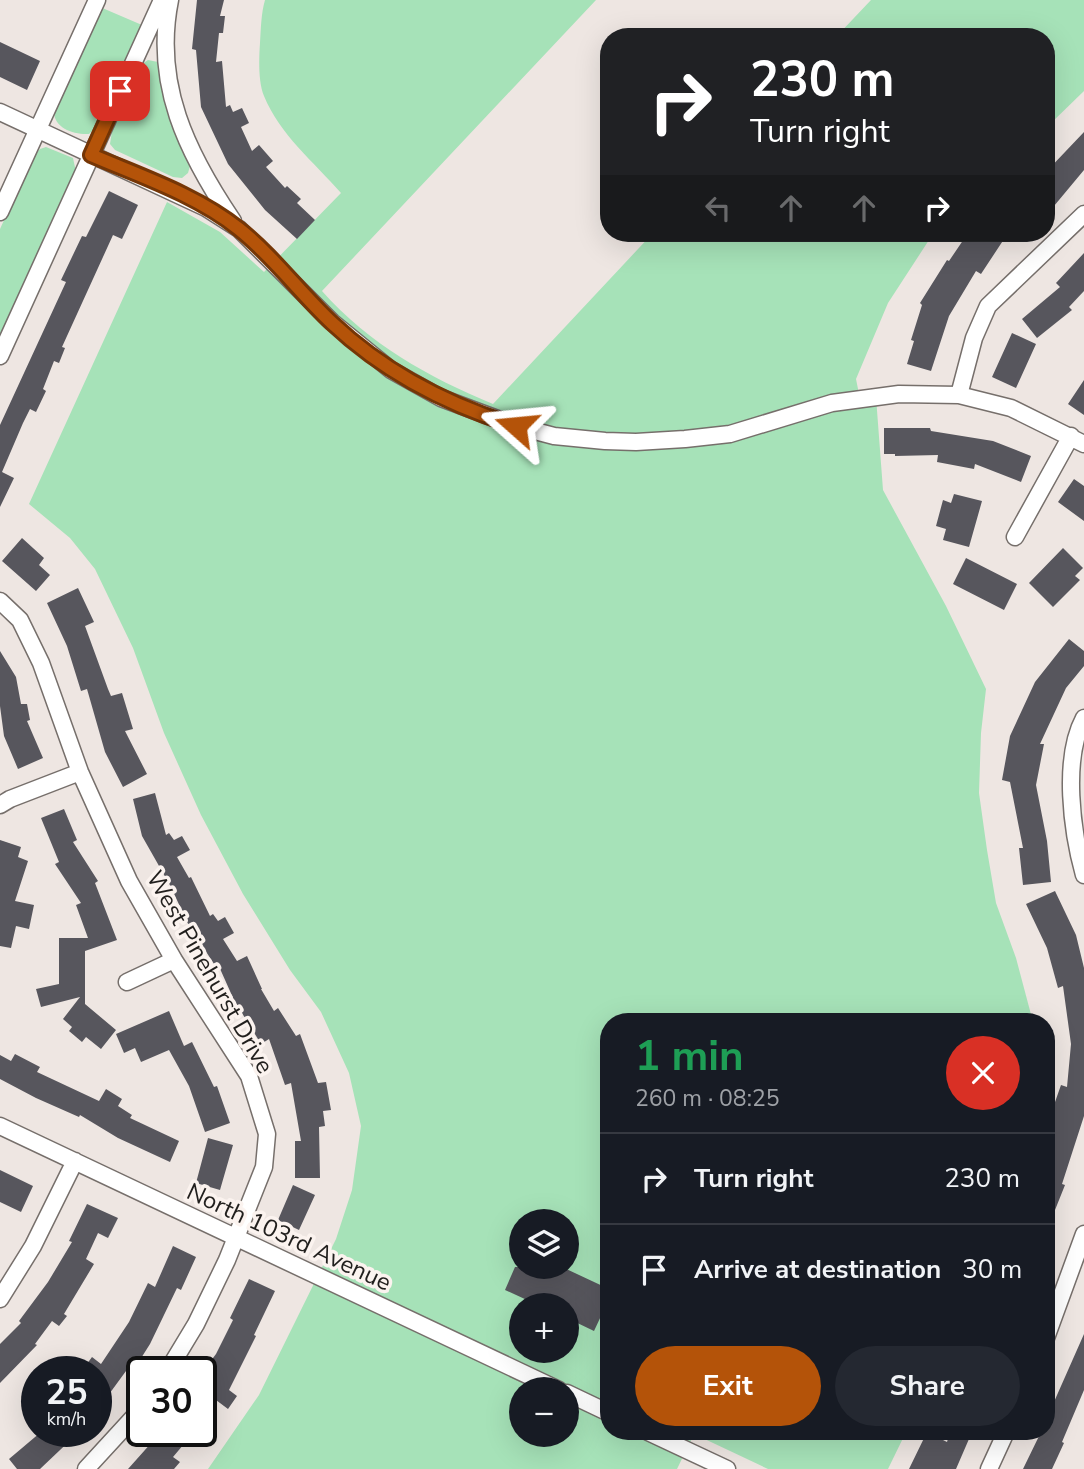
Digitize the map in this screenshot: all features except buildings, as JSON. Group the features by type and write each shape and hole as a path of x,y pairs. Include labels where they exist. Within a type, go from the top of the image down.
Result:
{"street":[{"path":"0,212 97,0"},
{"path":"0,356 162,0"},
{"path":"170,0 165,22 167,80 174,110 206,182 239,229 332,322 391,370 469,410 554,436 636,442 730,434 832,403 899,394 959,395 1011,408 1077,440 1015,537"},
{"path":"0,113 177,193 239,229"},
{"path":"1055,242 1084,214"},
{"path":"959,395 974,338 988,306 1055,242"},
{"name":"West Pinehurst Drive","path":"0,601 20,620 41,663 80,772 129,881 174,960 248,1076 267,1134 264,1167 236,1237 196,1324 177,1356"},
{"path":"1084,718 1075,743 1072,785 1075,827 1084,875"},
{"path":"0,806 10,799 80,772"},
{"path":"127,982 174,960"},
{"name":"North 103rd Avenue","path":"0,1126 532,1377"},
{"path":"0,1298 33,1246 75,1161"},
{"path":"1055,1313 1084,1234"},
{"path":"579,1399 600,1409"},
{"path":"86,1469 126,1425"},
{"path":"665,1440 727,1469"},
{"path":"989,1469 1002,1440"}],"green space":[{"path":"265,0 596,0 322,291 359,327 401,357 445,382 493,404 645,242 928,242 888,303 856,379 860,399 876,397 883,490 946,606 986,689 979,793 996,903 1016,958 1031,1013 600,1013 600,1440 691,1440 677,1469 208,1469 259,1395 336,1239 352,1190 361,1126 349,1073 321,1012 290,970 243,894 201,815 164,733 133,648 95,569 70,538 29,504 167,202 220,232 264,272 341,193 298,148 279,123 264,96 259,63"},
{"path":"871,0 1084,0 1084,91 1055,119 1055,28 845,28"},
{"path":"100,7 142,25 97,126 89,134 77,133 61,126 54,112"},
{"path":"148,60 160,65 173,127 190,166 188,173 182,178 173,177 115,150 110,144 112,131 141,65"},
{"path":"46,147 73,158 76,172 0,340 0,229 33,156"},
{"path":"707,1440 902,1440 888,1469 768,1469"}],"route":[{"path":"120,91 91,155 177,193 239,229 332,322 391,370 441,398 516,426"}]}
